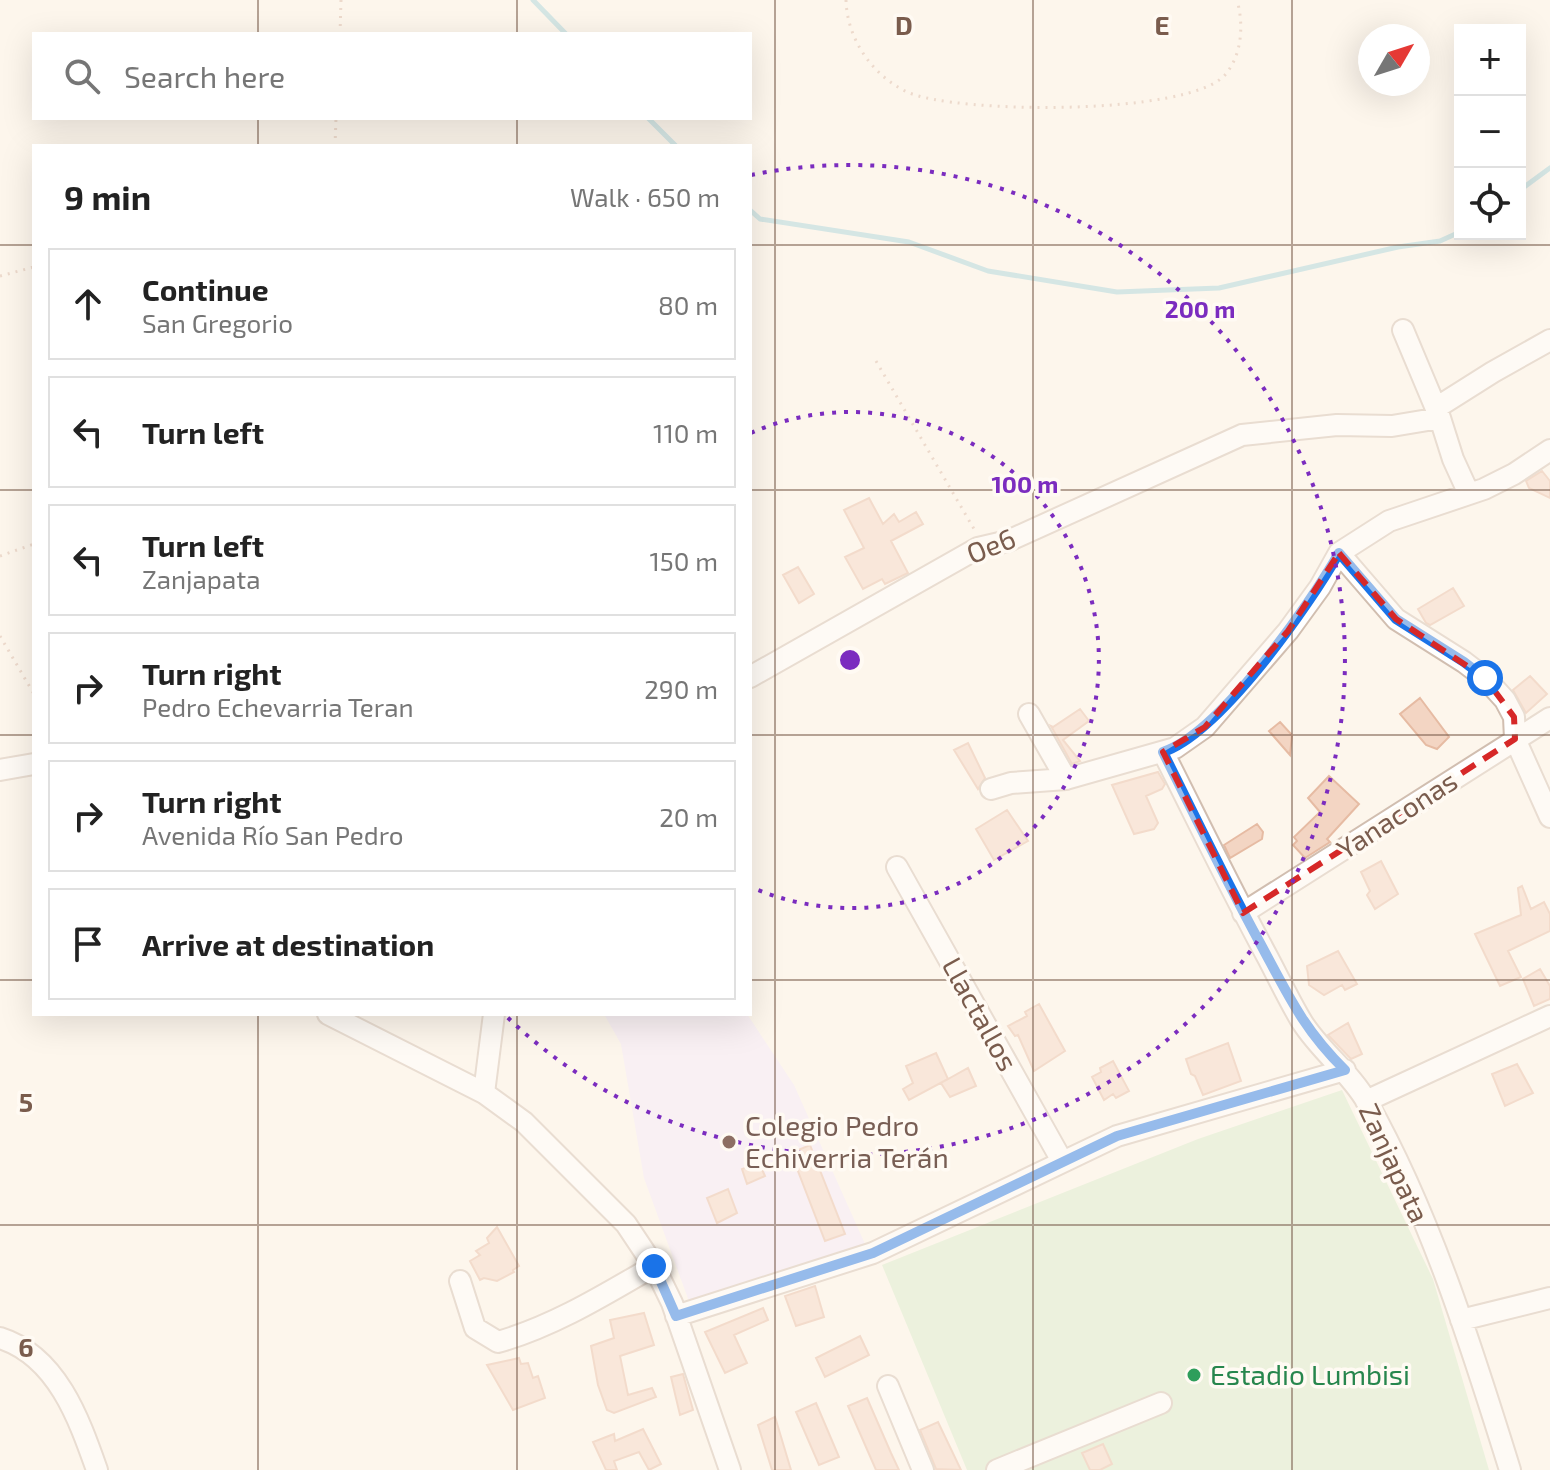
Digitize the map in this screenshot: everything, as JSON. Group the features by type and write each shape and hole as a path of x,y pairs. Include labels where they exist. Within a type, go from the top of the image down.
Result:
{"street":[{"path":"1403,330 1469,494"},
{"path":"1438,413 1493,372 1550,340"},
{"name":"Oe6","path":"752,676 983,547 1008,541 1242,435 1337,425 1392,426 1438,413"},
{"path":"991,789 1011,783 1066,779 1175,748 1205,727 1288,631 1320,587 1339,553 1389,521 1469,494 1514,474 1550,450"},
{"path":"1339,553 1396,619 1464,662 1485,678 1505,700 1514,717 1515,739 1550,817"},
{"path":"1029,714 1066,779"},
{"name":"Yanaconas","path":"1243,913 1550,718"},
{"name":"Zanjapata","path":"1163,752 1243,913 1303,1023 1319,1045 1345,1070 1366,1101 1406,1180 1461,1320 1510,1470"},
{"path":"0,770 32,764"},
{"name":"Llactallos","path":"897,867 1062,1161"},
{"path":"332,1016 484,1093 524,1122 626,1224 654,1266 676,1316 730,1470"},
{"path":"484,1093 494,1016"},
{"path":"1366,1101 1550,1016"},
{"path":"676,1316 873,1253 1117,1136 1345,1070"},
{"path":"460,1281 475,1328 498,1342 570,1314 654,1266"},
{"path":"1461,1320 1550,1298"},
{"path":"0,1338 27,1348 55,1380 76,1412 97,1470"},
{"path":"888,1386 923,1470"},
{"path":"997,1470 1161,1403"}],"path":[{"path":"340,32 341,0"},
{"path":"846,0 846,18 861,52 874,69 908,92 965,104 1090,108 1182,95 1213,85 1225,75 1238,52 1241,31 1237,0"},
{"path":"335,144 336,120"},
{"path":"0,276 32,268"},
{"path":"876,361 983,547"},
{"path":"0,556 32,545"},
{"path":"0,636 32,691"}],"highlighted area":[{"path":"1339,553 1396,619 1485,678 1514,717 1515,739 1243,913 1163,752 1205,727 1288,631"}],"shaded area":[{"name":"Colegio Pedro Echiverria Terán","path":"605,1016 748,1016 794,1085 865,1244 690,1304 644,1178 621,1044"}],"green space":[{"name":"Estadio Lumbisi","path":"1342,1090 1433,1279 1489,1470 967,1470 882,1265 1198,1139"}],"building":[{"path":"1542,471 1550,481 1550,498 1529,488 1526,481"},
{"path":"869,498 883,524 894,514 899,522 916,512 923,524 891,541 908,573 885,584 882,579 863,589 845,557 864,548 844,510"},
{"path":"798,567 814,594 799,603 783,575"},
{"path":"1453,588 1464,606 1430,625 1426,623 1418,609"},
{"path":"1530,676 1547,694 1526,713 1513,690"},
{"path":"1420,698 1449,737 1437,749 1426,745 1400,714"},
{"path":"1080,709 1089,721 1063,740 1080,761 1072,764 1051,726"},
{"path":"1280,722 1292,735 1290,755 1269,731"},
{"path":"968,743 985,778 978,789 954,750"},
{"path":"1158,772 1165,784 1162,789 1146,796 1158,823 1154,829 1134,834 1112,785"},
{"path":"1329,776 1359,804 1327,839 1330,842 1305,858 1293,845 1297,841 1294,837 1320,812 1308,798"},
{"path":"1007,810 1028,841 994,860 976,829"},
{"path":"1257,824 1263,832 1262,839 1230,858 1224,845"},
{"path":"1381,861 1398,894 1375,909 1367,895 1370,891 1361,872"},
{"path":"1522,886 1531,909 1544,902 1550,914 1550,931 1508,951 1521,977 1500,986 1475,934 1521,915 1518,888"},
{"path":"1338,951 1357,984 1345,990 1342,985 1324,995 1309,985 1307,966"},
{"path":"1540,969 1550,986 1550,999 1534,1006 1523,979"},
{"path":"1039,1004 1065,1051 1034,1071 1018,1035 1015,1036 1008,1026 1027,1016 1025,1012"},
{"path":"1348,1023 1362,1054 1351,1059 1328,1035"},
{"path":"1228,1043 1241,1081 1203,1095 1186,1059"},
{"path":"936,1053 948,1079 909,1100 903,1089 913,1083 906,1066"},
{"path":"1113,1061 1129,1091 1116,1098 1113,1094 1104,1100 1092,1077"},
{"path":"1517,1064 1533,1093 1505,1106 1492,1074"},
{"path":"968,1068 976,1086 950,1097 941,1083"},
{"path":"810,1145 845,1234 825,1241 791,1153"},
{"path":"759,1163 765,1176 747,1184 742,1169"},
{"path":"728,1189 737,1213 717,1223 707,1198"},
{"path":"497,1227 519,1266 497,1281 480,1280 470,1261 480,1255 476,1251 489,1243 487,1238"},
{"path":"815,1286 824,1317 796,1326 785,1296"},
{"path":"763,1308 768,1320 734,1335 747,1363 725,1373 705,1332"},
{"path":"644,1313 654,1345 620,1356 628,1395 652,1388 656,1397 614,1413 607,1410 598,1385 591,1346 614,1338 610,1320"},
{"path":"860,1336 869,1355 825,1377 816,1358"},
{"path":"519,1358 521,1364 528,1363 533,1378 538,1376 545,1398 513,1410 487,1365"},
{"path":"683,1374 693,1410 680,1415 671,1377"},
{"path":"867,1398 899,1470 876,1470 848,1406"},
{"path":"816,1403 839,1457 819,1465 796,1412"},
{"path":"775,1417 791,1470 772,1470 758,1425"},
{"path":"938,1422 961,1470 936,1469 920,1430"},
{"path":"643,1429 661,1464 649,1470 639,1452 614,1461 617,1470 606,1470 593,1442 614,1434 615,1441"},
{"path":"1103,1444 1112,1464 1100,1470 1090,1470 1082,1453"}],"waterway":[{"path":"533,0 564,32"},
{"path":"650,120 674,144"},
{"path":"1526,186 1550,168"},
{"path":"752,212 760,219 909,242 988,271 1117,292 1219,288 1398,247 1440,241 1454,235"}],"place":[{"name":"Colegio Pedro Echiverria Terán","path":"729,1142"},
{"name":"Estadio Lumbisi","path":"1194,1375"}],"route":[{"path":"654,1266 676,1316 873,1253 1117,1136 1345,1070 1319,1045 1303,1023 1243,913 1163,752 1175,748 1205,727 1288,631 1320,587 1339,553 1396,619 1485,678"}]}
